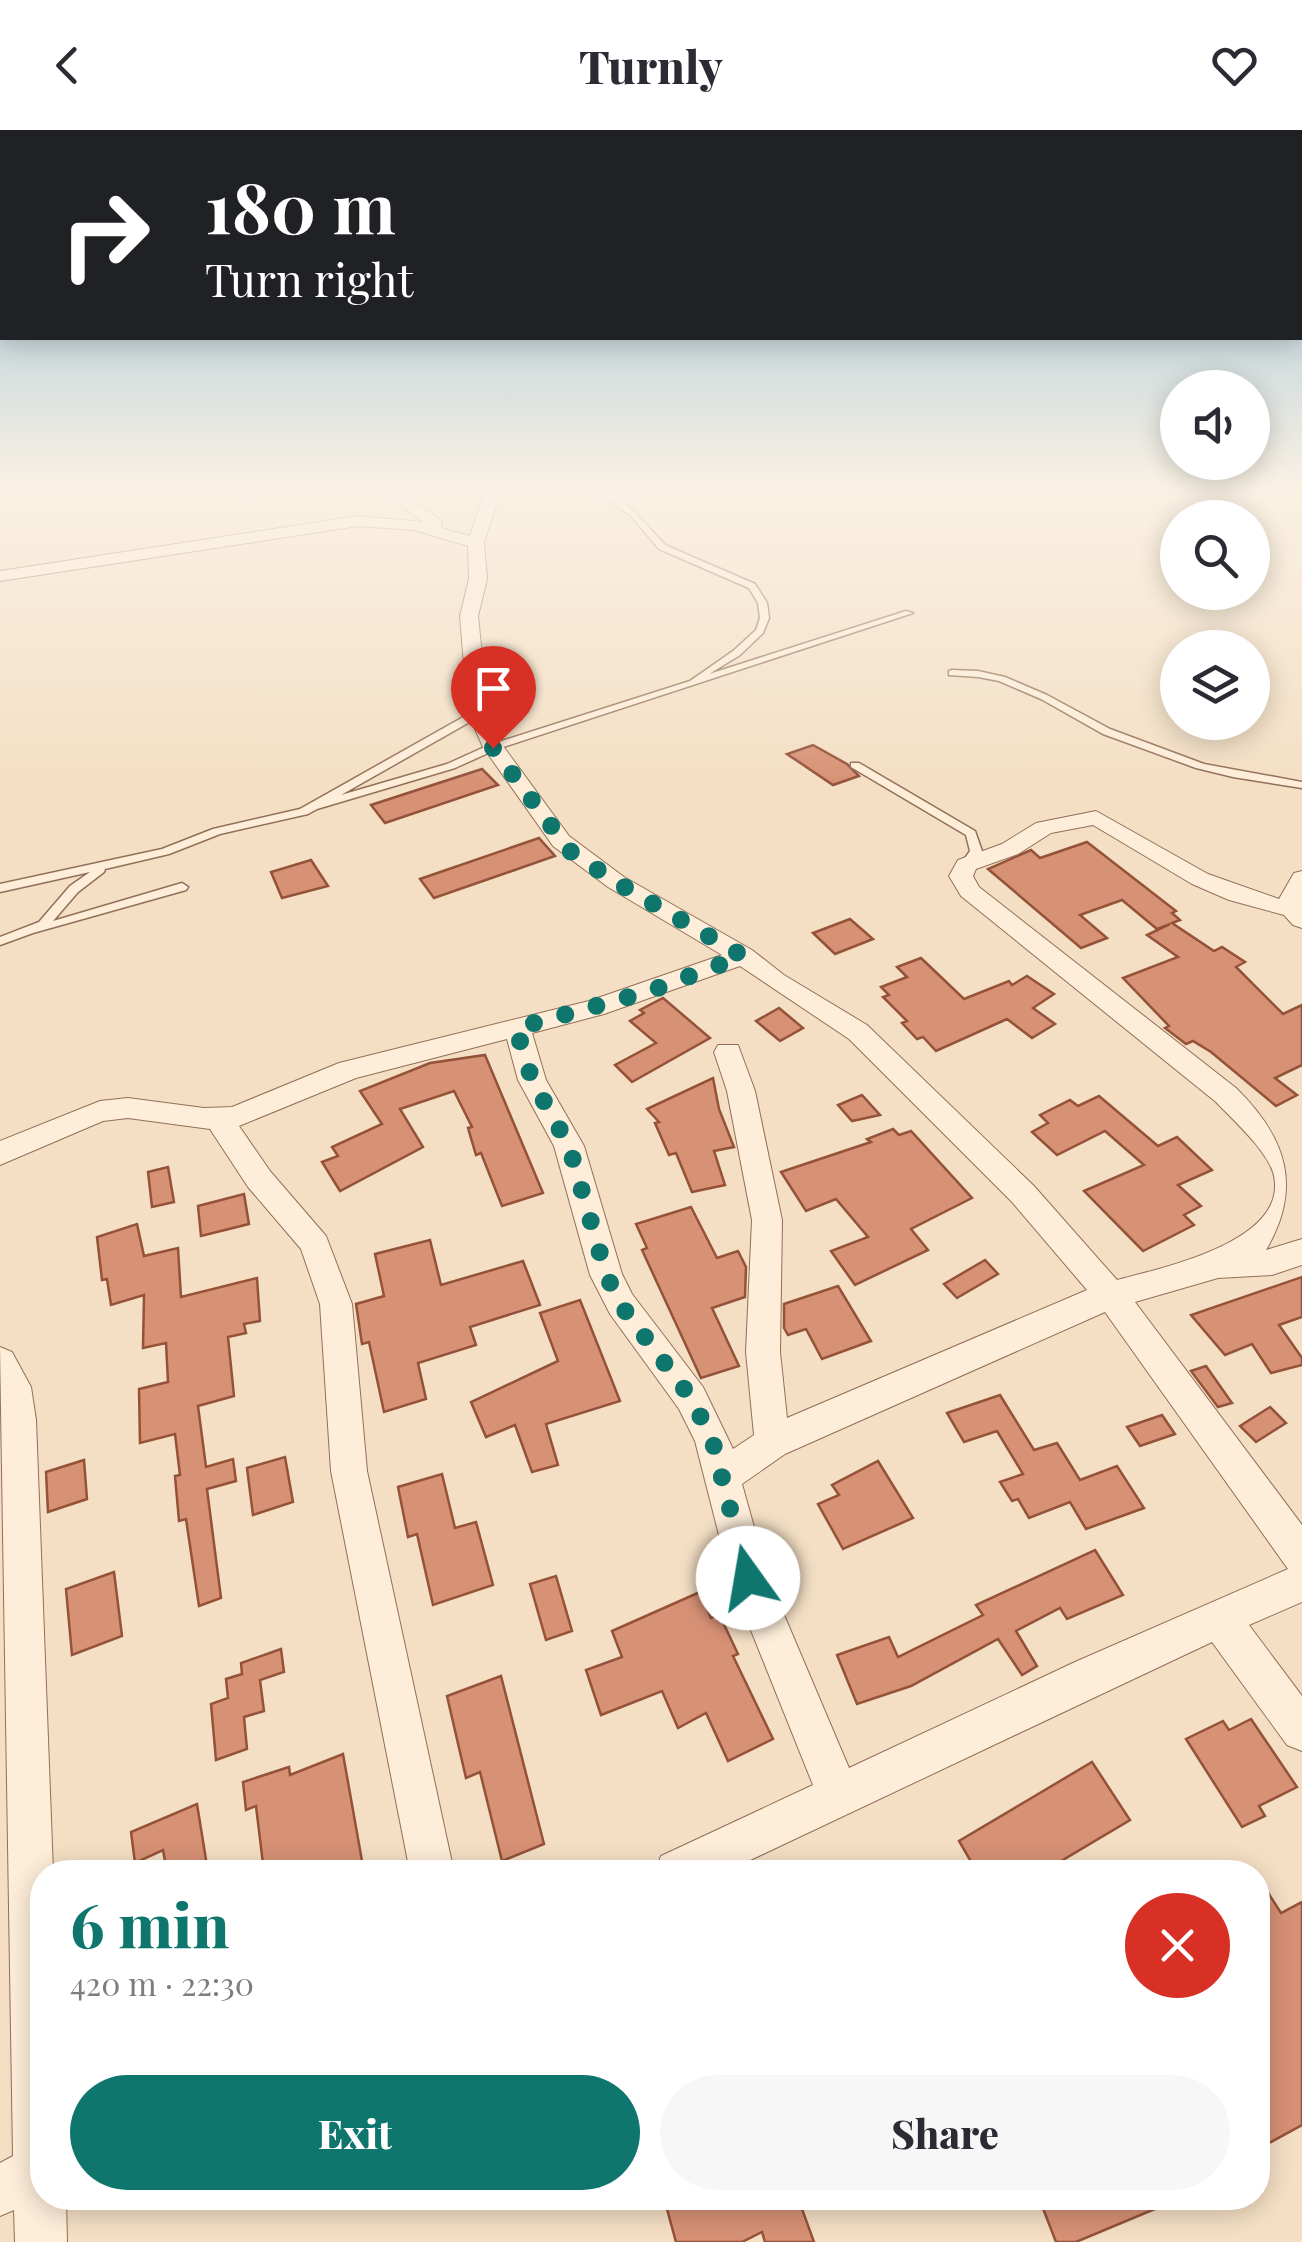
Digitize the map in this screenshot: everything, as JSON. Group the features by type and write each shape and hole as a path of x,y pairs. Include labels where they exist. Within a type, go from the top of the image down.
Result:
{"street":[{"path":"477,586 469,634 478,713 493,748 570,851 743,956 788,990 858,1032 1023,1194 1111,1295 1302,1556"},
{"path":"1209,1268 1244,1250 1276,1223 1296,1180 1258,1127 1226,1095 970,890 961,876 966,865 1010,849 1044,828 1096,818 1200,879 1296,914"},
{"path":"1296,914 1289,901 1302,878"},
{"path":"0,1154 54,1128 100,1112 128,1108 218,1119 259,1108 350,1070 650,991 743,956"},
{"path":"516,1028 532,1080 569,1146 606,1274 620,1304 691,1398 712,1439 748,1578 839,1795"},
{"path":"728,1052 741,1091 767,1220 762,1352 772,1442"},
{"path":"218,1119 259,1179 315,1244 336,1304 350,1471 430,1860"},
{"path":"724,1476 772,1442 1111,1295 1209,1268 1272,1262 1302,1252"},
{"path":"0,1362 14,1386 18,1420 28,2176"},
{"path":"702,1860 1088,1676 1302,1582"},
{"path":"1219,1618 1302,1730"},
{"path":"35,2210 42,2242"}],"lane":[{"path":"683,689 758,636 764,616 760,596 751,586"},
{"path":"0,888 165,852 235,826 293,815 909,613"},
{"path":"952,673 993,675 1022,683 1062,709 1125,740 1210,768 1302,785"},
{"path":"317,806 478,713"},
{"path":"855,765 971,833 976,851 966,865"},
{"path":"35,930 61,908 82,882 110,864"},
{"path":"0,940 182,887"}],"building":[{"path":"813,745 847,764 859,776 833,785 787,754"},
{"path":"482,769 498,785 385,823 371,805"},
{"path":"539,838 555,856 434,898 420,879"},
{"path":"1087,842 1176,911 1172,913 1180,920 1172,923 1214,951 1222,947 1245,962 1236,967 1283,1014 1302,1005 1302,1065 1275,1078 1297,1095 1276,1106 1211,1052 1193,1041 1186,1044 1165,1028 1169,1026 1123,978 1178,957 1147,935 1170,924 1157,929 1122,900 1080,915 1107,938 1081,948 988,869 1031,850 1040,858"},
{"path":"311,860 328,886 282,898 271,872"},
{"path":"850,919 873,939 835,954 813,933"},
{"path":"921,958 964,999 1009,981 1012,985 1027,976 1054,994 1033,1008 1055,1024 1032,1038 1007,1019 936,1051 902,1023 907,1021 883,997 889,995 881,987 907,977 897,967"},
{"path":"663,998 710,1038 632,1082 615,1065 656,1043 630,1021 644,1013 640,1010"},
{"path":"779,1008 803,1028 780,1041 756,1021"},
{"path":"485,1055 543,1193 502,1206 481,1153 476,1155 468,1128 472,1127 454,1091 400,1109 423,1147 340,1191 322,1162 338,1156 332,1147 382,1124 360,1091 430,1063"},
{"path":"713,1078 719,1109 734,1147 714,1151 725,1185 692,1192 676,1153 669,1155 655,1123 659,1122 647,1109"},
{"path":"862,1095 880,1115 852,1121 838,1105"},
{"path":"1099,1096 1158,1146 1177,1137 1212,1170 1178,1185 1201,1206 1184,1215 1194,1225 1143,1251 1084,1191 1144,1165 1105,1131 1057,1155 1032,1132 1048,1123 1040,1115 1070,1100 1078,1106"},
{"path":"893,1129 899,1135 911,1131 972,1198 911,1229 928,1250 855,1285 831,1251 868,1237 836,1199 806,1211 781,1172 871,1142 867,1139"},
{"path":"168,1167 174,1202 152,1207 148,1172"},
{"path":"244,1194 249,1224 201,1236 198,1206"},
{"path":"691,1207 717,1258 738,1251 746,1267 745,1297 712,1308 739,1366 701,1378 642,1250 647,1248 636,1224"},
{"path":"137,1224 144,1256 178,1248 181,1297 257,1278 260,1321 244,1324 246,1333 228,1337 234,1396 198,1406 206,1467 233,1459 236,1481 207,1489 221,1598 199,1606 186,1519 179,1521 175,1476 180,1475 175,1434 140,1443 139,1389 168,1382 166,1343 143,1348 144,1295 111,1305 107,1279 102,1280 97,1237"},
{"path":"430,1240 441,1285 523,1261 540,1305 470,1327 476,1345 418,1363 426,1399 384,1412 369,1342 362,1344 356,1304 384,1296 375,1254"},
{"path":"985,1260 998,1274 957,1298 944,1284"},
{"path":"1302,1277 1302,1317 1279,1325 1302,1358 1302,1365 1271,1373 1252,1344 1225,1355 1191,1315"},
{"path":"838,1286 871,1341 822,1359 806,1329 788,1335 784,1328 784,1304"},
{"path":"580,1300 620,1401 546,1424 558,1465 532,1472 515,1425 486,1437 471,1402 558,1361 540,1313"},
{"path":"1206,1366 1232,1403 1218,1407 1191,1371"},
{"path":"1000,1395 1034,1450 1057,1443 1080,1480 1117,1466 1144,1508 1086,1529 1070,1502 1029,1518 1018,1499 1012,1501 1000,1482 1023,1474 997,1431 964,1442 947,1413"},
{"path":"1270,1407 1286,1423 1256,1442 1240,1426"},
{"path":"1162,1415 1175,1434 1140,1446 1127,1427"},
{"path":"285,1457 293,1502 253,1515 247,1468"},
{"path":"84,1460 87,1499 48,1512 46,1472"},
{"path":"878,1461 913,1518 843,1549 818,1504 839,1495 832,1485"},
{"path":"442,1474 455,1528 476,1522 493,1585 433,1605 417,1534 408,1537 398,1487"},
{"path":"1095,1550 1123,1595 1067,1619 1060,1608 1016,1631 1037,1666 1022,1675 998,1639 911,1686 857,1704 837,1655 889,1637 898,1657 983,1615 976,1605"},
{"path":"114,1572 122,1636 72,1655 66,1589"},
{"path":"556,1576 572,1631 546,1640 530,1584"},
{"path":"700,1592 711,1618 719,1614 738,1654 733,1656 773,1739 728,1761 706,1713 678,1728 662,1691 601,1715 586,1670 622,1657 612,1631"},
{"path":"281,1649 284,1672 260,1680 264,1711 244,1717 247,1749 216,1760 211,1704 228,1698 226,1679 242,1674 241,1663"},
{"path":"501,1676 544,1844 502,1860 480,1772 466,1778 447,1696"},
{"path":"1251,1719 1297,1787 1259,1806 1265,1816 1242,1827 1186,1739 1223,1721 1229,1730"},
{"path":"343,1754 362,1860 263,1860 256,1806 246,1810 243,1782 289,1767 290,1775"},
{"path":"1092,1762 1130,1820 1063,1860 970,1860 959,1841"},
{"path":"197,1804 206,1860 165,1860 163,1850 135,1860 131,1832"},
{"path":"1270,1896 1281,1913 1302,1902 1302,2125 1270,2142"},
{"path":"667,2210 802,2210 814,2242 765,2242 762,2232 742,2242 676,2242"},
{"path":"1044,2210 1152,2210 1076,2242 1056,2242"}],"route":[{"path":"493,748 570,851 743,956 650,991 516,1028 532,1080 569,1146 606,1274 620,1304 691,1398 712,1439 748,1578"}]}
